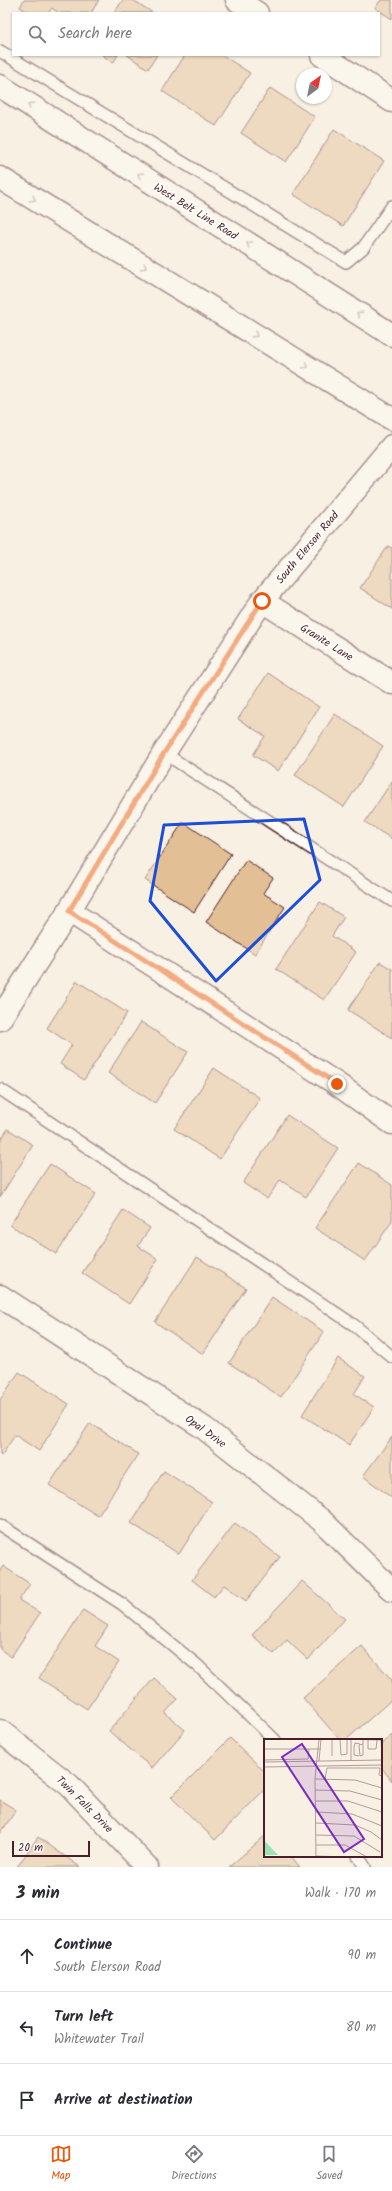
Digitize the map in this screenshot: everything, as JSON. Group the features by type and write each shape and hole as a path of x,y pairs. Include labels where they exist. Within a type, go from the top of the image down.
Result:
{"street":[{"path":"237,0 255,12"},
{"path":"324,56 392,100"},
{"name":"West Belt Line Road","path":"0,86 392,335"},
{"path":"0,178 392,419"},
{"name":"South Elerson Road","path":"0,1019 69,911 164,753 262,601 392,446"},
{"name":"Granite Lane","path":"262,601 392,683"},
{"path":"69,911 330,1080 392,1123"},
{"name":"Opal Drive","path":"0,1296 204,1428 321,1520 392,1590"},
{"name":"Twin Falls Drive","path":"0,1731 69,1785 147,1867"}],"lane":[{"path":"0,51 346,262 363,248 392,206"},
{"path":"164,753 392,900"},
{"path":"0,1089 354,1325 392,1357"},
{"path":"0,1525 122,1604 197,1666 274,1739"},
{"path":"359,1857 365,1867"}],"highlighted area":[{"path":"304,819 320,880 216,981 150,901 164,825"}],"building":[{"path":"24,0 99,0 92,12 58,12 52,8 49,12 28,12 20,7"},
{"path":"123,0 133,0 151,12 115,12"},
{"path":"381,0 392,0 392,19 375,8"},
{"path":"103,56 117,56 113,63"},
{"path":"128,56 156,56 148,69"},
{"path":"184,56 224,56 250,73 216,126 162,91"},
{"path":"270,88 315,117 286,162 241,133"},
{"path":"334,129 384,161 343,226 293,194"},
{"path":"388,546 392,548 392,609 360,588"},
{"path":"268,673 319,707 278,771 253,755 265,736 238,719"},
{"path":"335,714 383,746 344,807 295,775"},
{"path":"392,781 392,839 365,822"},
{"path":"183,822 231,854 194,912 145,880"},
{"path":"246,860 273,878 263,893 285,907 255,954 206,922"},
{"path":"320,902 344,917 332,936 356,952 324,1000 276,969"},
{"path":"380,962 392,969 392,1038 348,1010"},
{"path":"77,981 127,1013 84,1080 60,1064 72,1045 47,1028"},
{"path":"141,1022 188,1052 155,1103 108,1073"},
{"path":"214,1068 260,1098 220,1159 174,1129"},
{"path":"287,1115 338,1148 306,1197 280,1180 267,1199 243,1183"},
{"path":"8,1129 33,1145 0,1197 0,1141"},
{"path":"359,1163 392,1185 392,1221 365,1261 315,1228"},
{"path":"50,1164 96,1194 56,1254 10,1225"},
{"path":"123,1210 150,1228 138,1246 158,1259 129,1304 82,1273"},
{"path":"197,1257 246,1288 203,1354 155,1322"},
{"path":"272,1297 324,1332 281,1397 229,1363"},
{"path":"338,1358 365,1376 354,1394 374,1407 349,1445 302,1415"},
{"path":"19,1372 69,1404 39,1451 15,1435 2,1455 0,1454 0,1400"},
{"path":"90,1423 138,1454 98,1516 49,1485"},
{"path":"392,1437 392,1498 363,1476"},
{"path":"164,1471 212,1502 179,1554 131,1523"},
{"path":"235,1523 280,1557 246,1601 224,1585 214,1597 192,1580"},
{"path":"3,1566 30,1584 19,1600 40,1613 11,1657 0,1649 0,1571"},
{"path":"302,1581 345,1619 308,1660 287,1640 274,1654 252,1635"},
{"path":"83,1610 108,1626 95,1646 119,1662 87,1709 39,1678"},
{"path":"362,1646 392,1680 392,1699 347,1739 339,1739 303,1698"},
{"path":"154,1678 178,1699 165,1713 185,1730 152,1768 109,1731"},
{"path":"392,1735 392,1781 382,1768 382,1743"},
{"path":"230,1738 264,1771 264,1790 215,1840 171,1797"},
{"path":"0,1800 16,1810 0,1834"},
{"path":"38,1837 80,1867 17,1867"},
{"path":"264,1837 264,1857 292,1857 300,1867 229,1867"}],"route":[{"path":"262,601 164,753 69,911 337,1084"}]}
